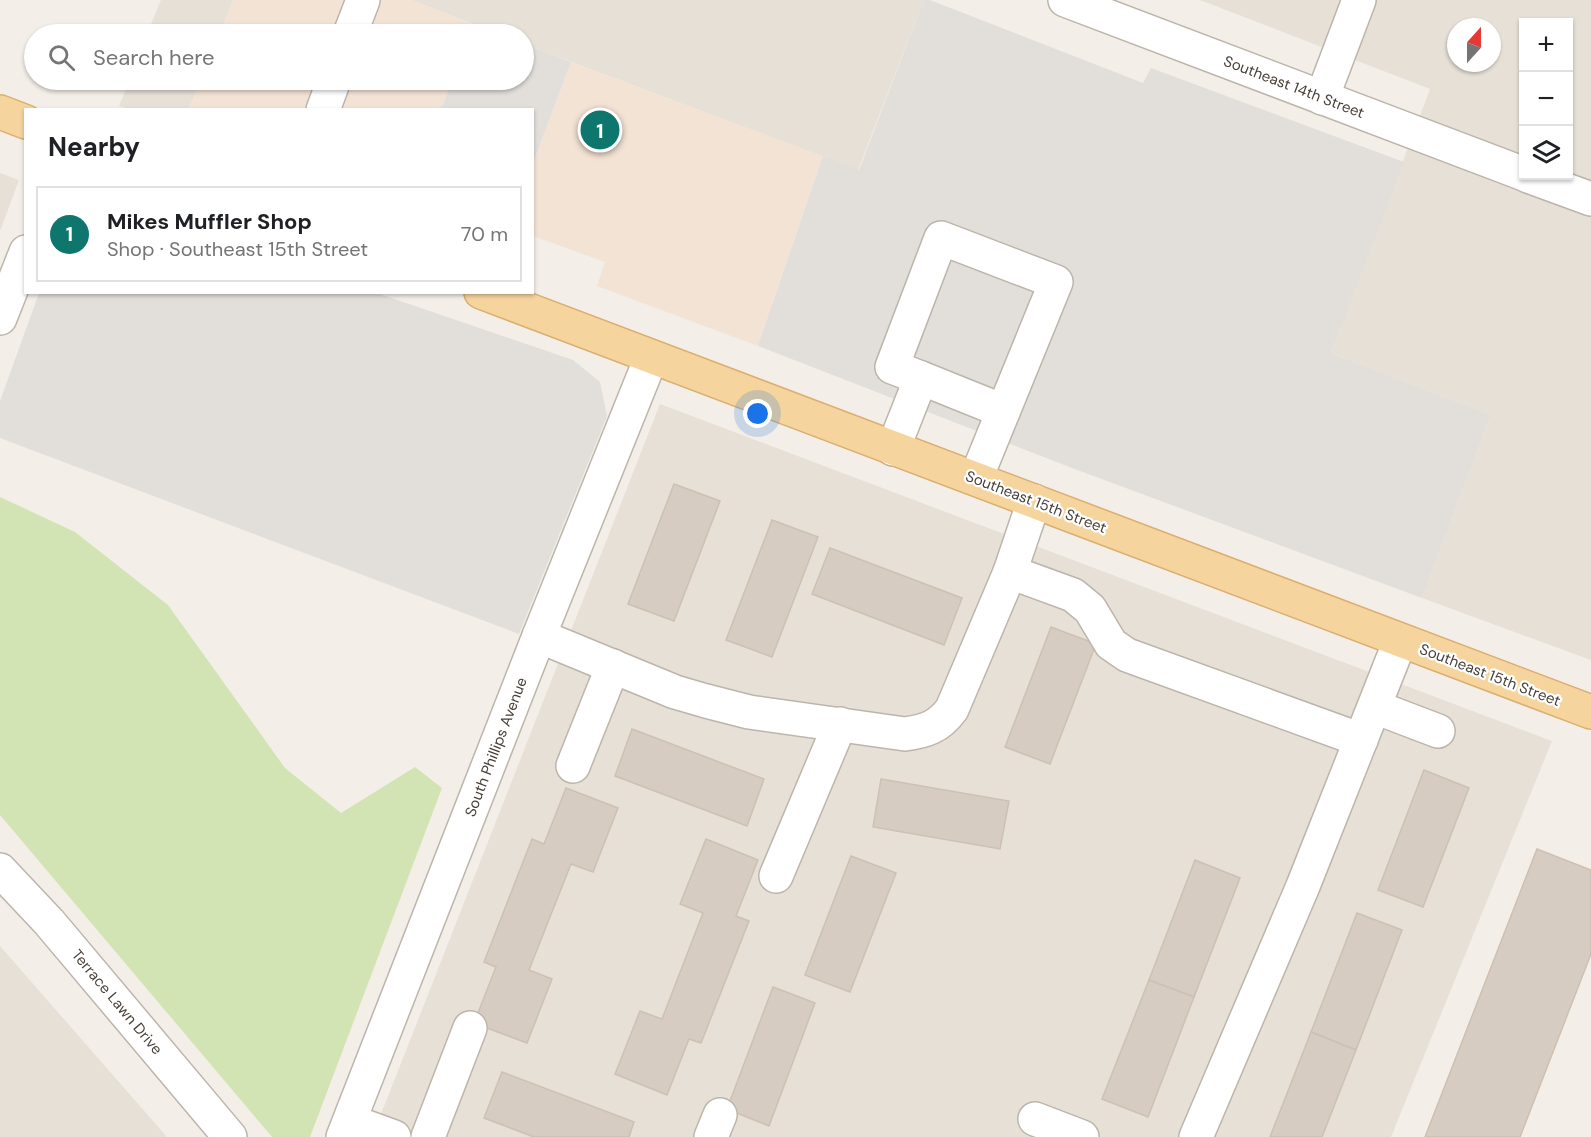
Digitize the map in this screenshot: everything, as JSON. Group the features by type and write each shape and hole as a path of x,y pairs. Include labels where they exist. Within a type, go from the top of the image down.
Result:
{"main road":[{"path":"0,112 24,121"},
{"name":"Southeast 15th Street","path":"486,294 1591,712"}],"street":[{"path":"354,24 363,0"},
{"name":"Southeast 14th Street","path":"1065,0 1519,172"},
{"path":"1322,98 1359,0"},
{"path":"324,108 330,90"},
{"path":"1539,180 1591,199"},
{"path":"976,478 1056,282 942,238 892,367 1003,411"},
{"path":"0,318 24,257"},
{"name":"South Phillips Avenue","path":"347,1129 539,636 651,358"},
{"path":"893,449 921,378"},
{"path":"539,636 675,692 749,712 905,734 929,729 945,720 959,694 1010,572 1034,501"},
{"path":"1010,572 1073,595 1090,609 1111,644 1127,656 1361,740"},
{"path":"1196,1137 1303,886 1400,641"},
{"path":"573,766 613,666"},
{"path":"1375,707 1438,731"},
{"path":"776,876 840,724"},
{"name":"Terrace Lawn Drive","path":"0,870 49,922 230,1137"},
{"path":"428,1137 470,1028"},
{"path":"1035,1119 1082,1137"},
{"path":"347,1129 394,1137"}],"shaded area":[{"path":"161,0 233,0 224,24 151,24"},
{"path":"233,0 411,0 472,24 224,24"},
{"path":"411,0 924,0 858,170 534,48 534,24 473,24"},
{"path":"924,0 930,0 1143,83 1151,68 1404,162 1331,353 1491,415 1422,598 1072,468 758,346 823,156 859,170"},
{"path":"1200,0 1591,0 1591,660 1422,598 1491,415 1331,353 1430,89"},
{"path":"534,48 571,62 534,160 534,108 441,108 449,90 534,90"},
{"path":"571,62 823,156 758,346 597,286 605,262 534,236 534,160"},
{"path":"126,90 197,90 189,108 119,106"},
{"path":"197,90 449,90 441,108 190,108"},
{"path":"0,173 19,180 0,231"},
{"path":"39,294 380,294 573,360 600,382 607,416 519,634 0,438 0,401"},
{"path":"660,404 1552,741 1391,1137 372,1137"},
{"path":"0,946 167,1137 0,1137"}],"green space":[{"path":"0,497 75,532 168,605 285,768 341,813 415,767 442,788 310,1137 272,1137 0,815"}],"building":[{"path":"674,484 720,501 674,621 628,604"},
{"path":"772,520 818,537 772,657 726,640"},
{"path":"830,548 962,598 944,645 812,594"},
{"path":"1051,627 1096,644 1050,764 1005,747"},
{"path":"632,729 764,779 747,826 615,776"},
{"path":"1424,770 1469,788 1423,907 1378,890"},
{"path":"881,779 1009,801 1000,849 873,827"},
{"path":"566,788 618,808 593,872 571,864 529,970 552,979 527,1043 474,1023 496,967 484,962 532,839 544,844"},
{"path":"706,839 758,860 736,916 749,921 701,1043 689,1039 667,1095 615,1074 640,1011 662,1019 703,913 680,904"},
{"path":"1537,849 1591,870 1591,954 1520,1137 1425,1137"},
{"path":"851,856 896,873 850,992 805,975"},
{"path":"1195,860 1240,878 1194,997 1149,980"},
{"path":"1357,913 1402,930 1356,1050 1311,1032"},
{"path":"1149,980 1194,997 1148,1117 1102,1099"},
{"path":"773,987 815,1003 769,1126 727,1109"},
{"path":"1311,1032 1356,1050 1322,1137 1270,1137"},
{"path":"502,1072 634,1122 629,1137 534,1137 484,1118"}],"place":[{"name":"Mikes Muffler Shop","path":"600,130"}]}
